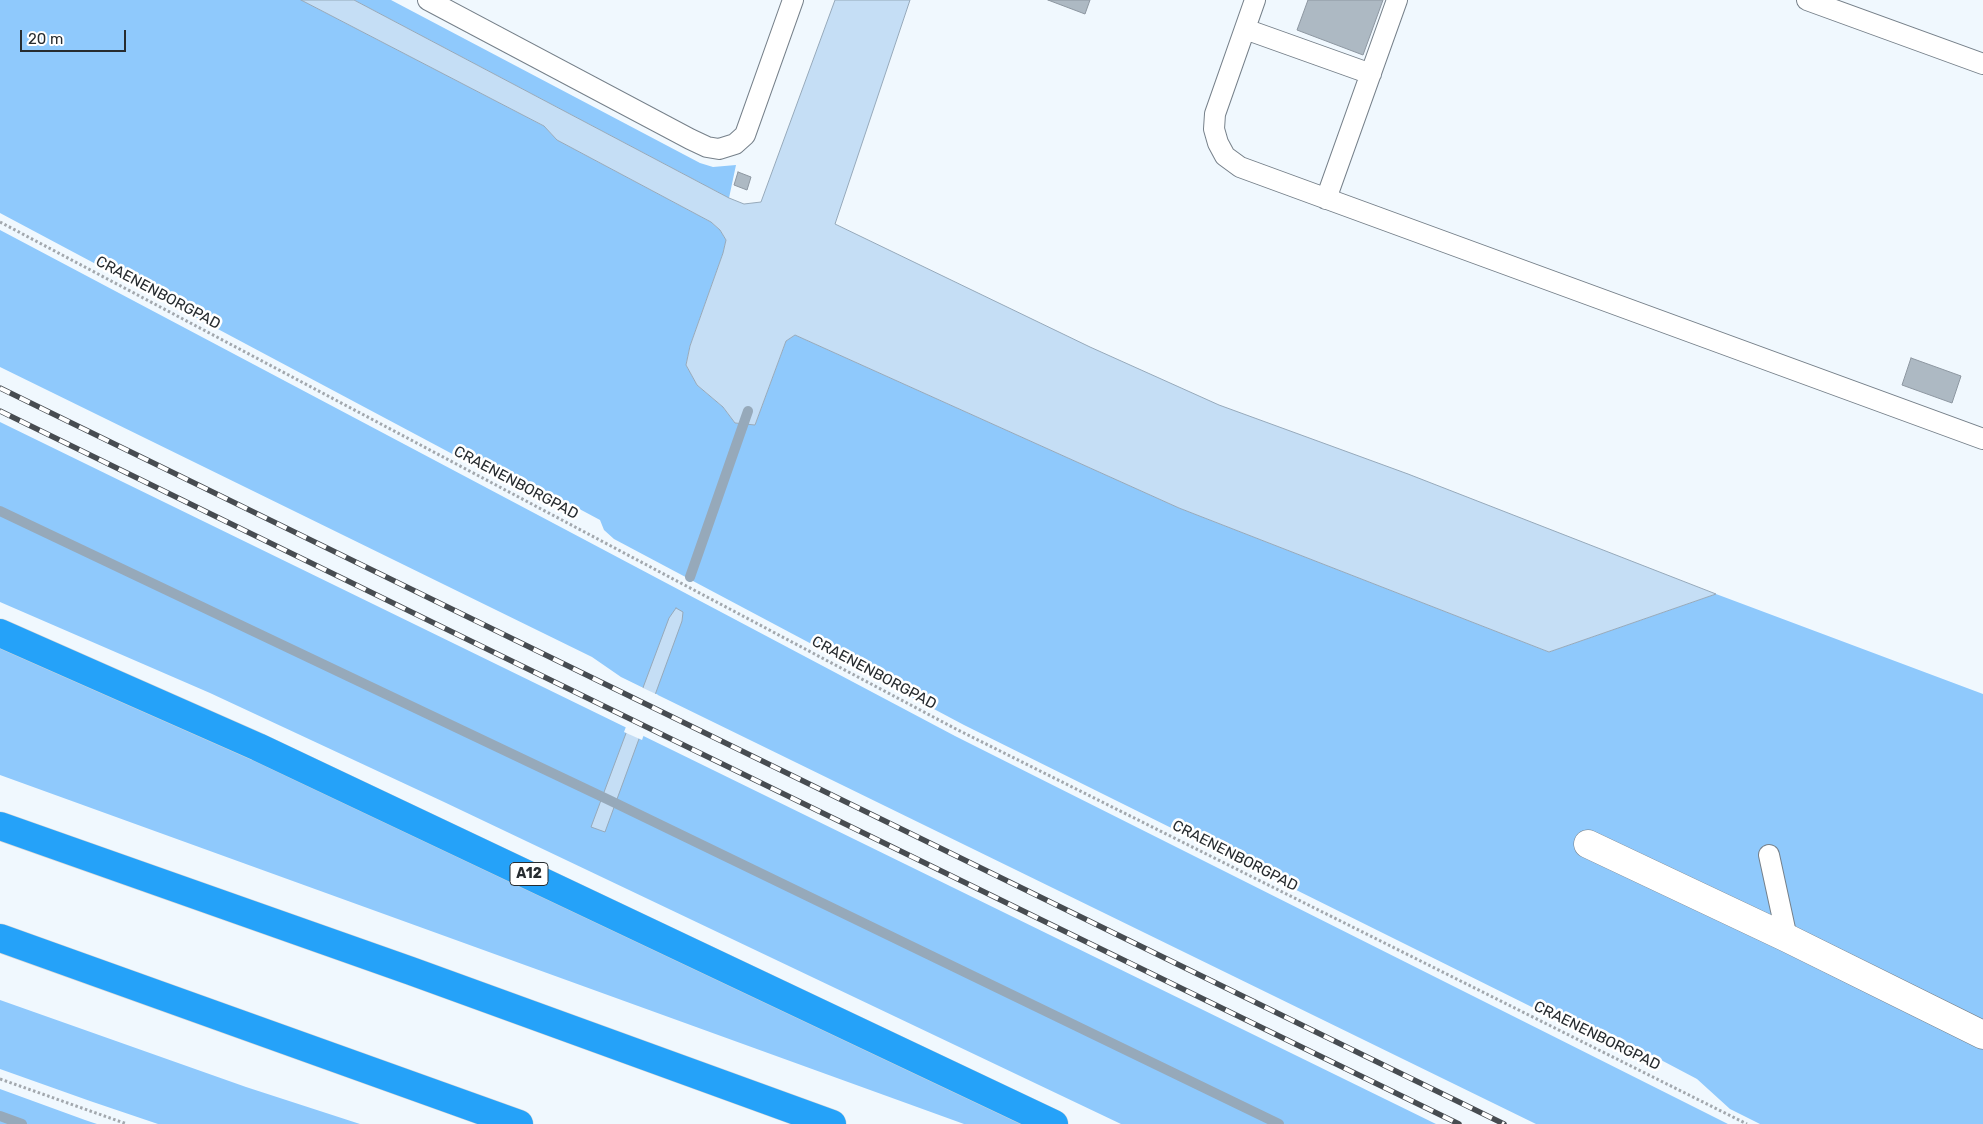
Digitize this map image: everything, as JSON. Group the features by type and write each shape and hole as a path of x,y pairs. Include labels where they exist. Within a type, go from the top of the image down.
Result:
{"highway":[{"name":"A12","path":"0,632 258,747 1054,1124"},
{"path":"0,826 421,975 832,1124"},
{"path":"0,938 519,1124"}],"street":[{"path":"1588,844 1787,938 1983,1035"}],"lane":[{"path":"428,0 690,139 707,147 719,149 734,144 745,134 793,0"},
{"path":"1255,0 1215,114 1214,129 1218,143 1226,156 1240,167 1983,439"},
{"path":"1326,199 1397,0"},
{"path":"1807,0 1983,64"},
{"path":"1245,29 1371,74"},
{"path":"1769,855 1787,938"}],"path":[{"name":"CRAENENBORGPAD","path":"0,222 956,729 1747,1124"},
{"path":"0,1079 127,1124"}],"shaded area":[{"path":"0,0 301,0 544,126 557,140 711,222 720,230 726,240 690,346 686,365 697,385 723,407 735,423 755,425 786,341 795,335 1179,508 1549,652 1716,594 1983,694 1983,1124 1760,1124 1730,1109 1697,1079 1606,1031 1560,1021 964,725 614,539 604,530 600,520 527,481 512,476 490,474 0,213"},
{"path":"301,0 354,0 729,198 744,204 761,202 835,0 910,0 835,224 1090,347 1219,405 1408,474 1716,594 1549,652 1179,508 795,335 786,341 755,425 735,423 723,407 697,385 686,365 690,346 723,253 726,240 720,230 711,222 557,140 544,126"},
{"path":"354,0 391,0 700,163 713,167 736,165 729,198"},
{"path":"0,230 955,736 1728,1124 1536,1124 621,677 592,657 0,367"},
{"path":"0,422 1436,1124 1121,1124 444,802 210,693 0,602"},
{"path":"676,608 683,612 682,621 605,832 591,827 669,618"},
{"path":"0,644 178,722 1027,1124 964,1124 0,775"},
{"path":"0,1000 246,1087 360,1124 158,1124 90,1101 0,1069"},
{"path":"0,1089 85,1120 97,1124 0,1124"}],"pier":[{"path":"641,687 658,695 642,740 624,732"}],"building":[{"path":"1048,0 1090,0 1085,14"},
{"path":"1308,0 1383,0 1363,55 1297,30"},
{"path":"738,172 751,177 747,190 734,185"},
{"path":"1911,358 1961,376 1952,403 1902,385"}],"waterway":[{"path":"690,577 748,411"},
{"path":"0,511 609,800 1279,1124"},
{"path":"0,1116 22,1124"}],"railway":[{"path":"0,388 1504,1124"},
{"path":"0,411 1459,1124"}]}
